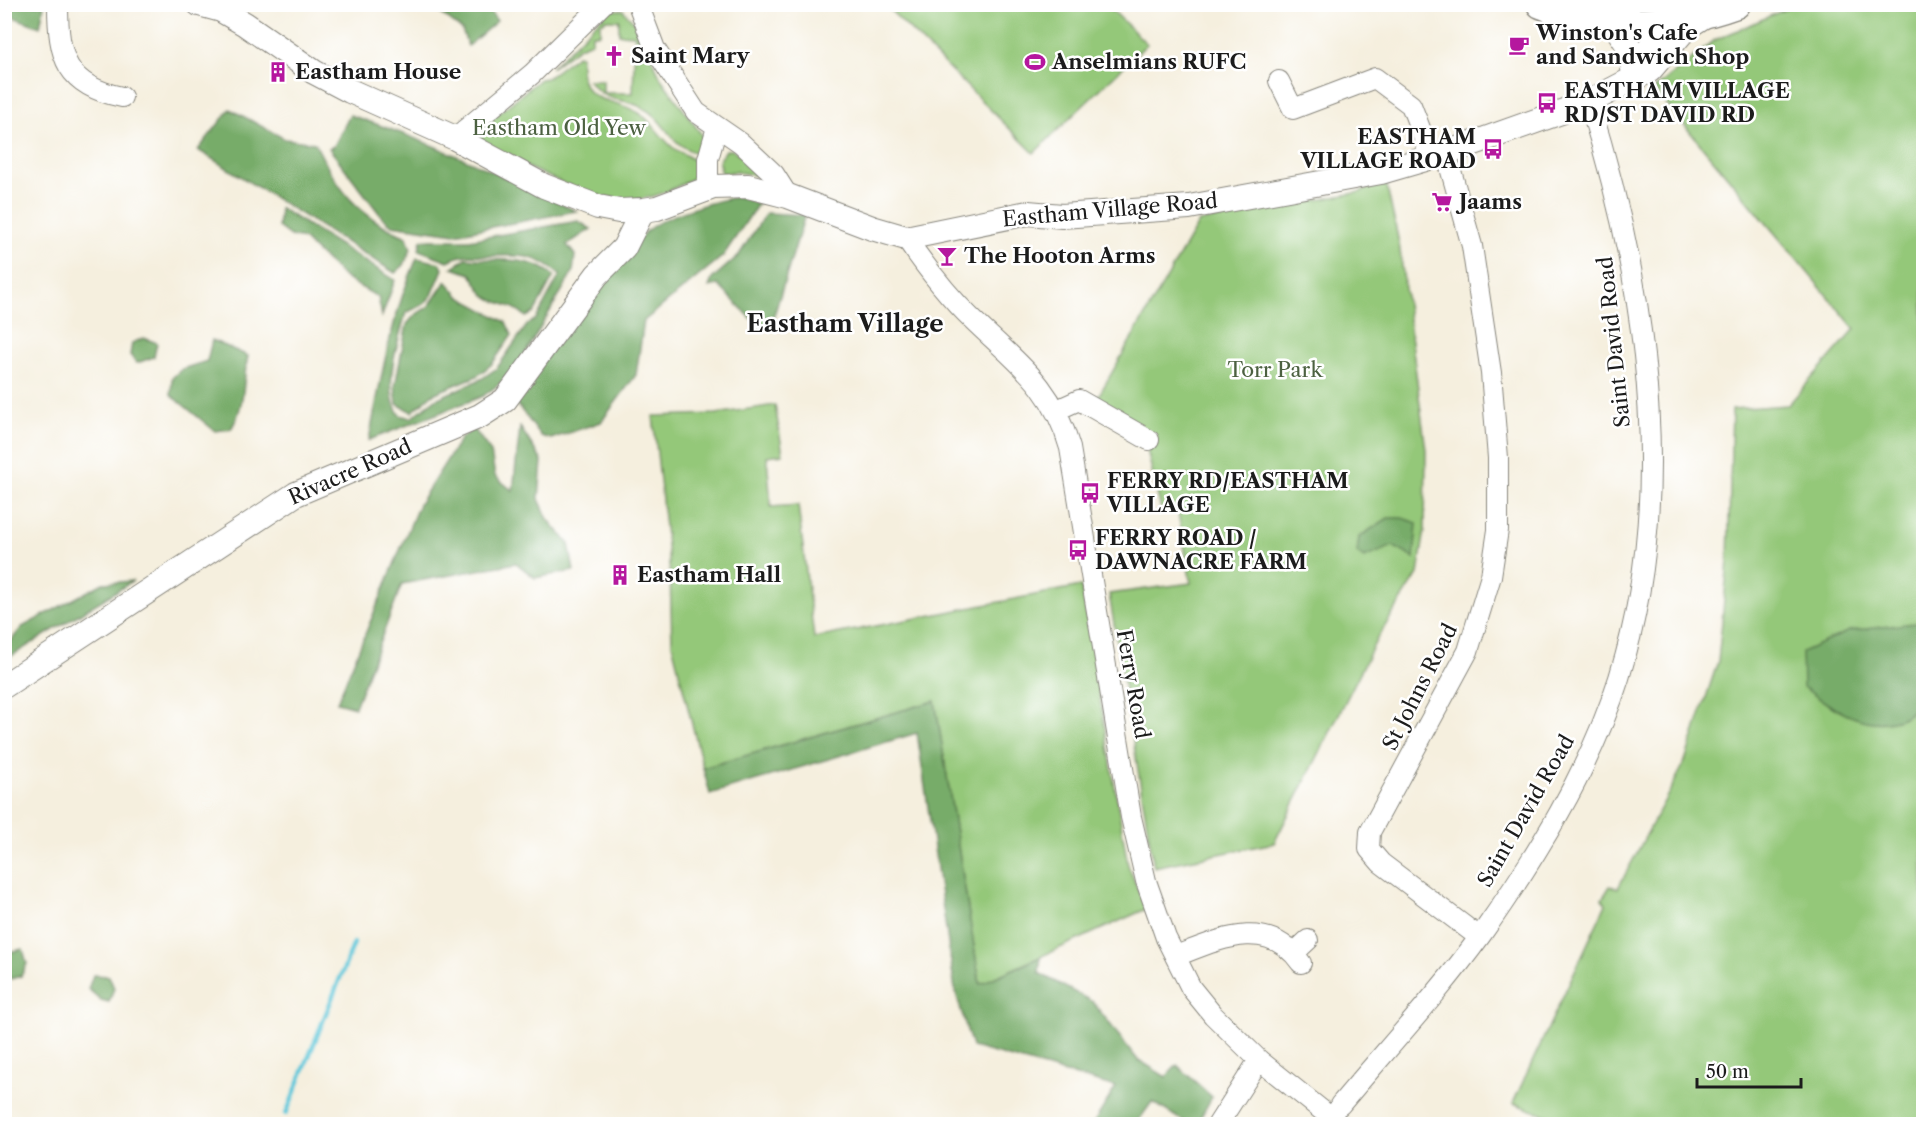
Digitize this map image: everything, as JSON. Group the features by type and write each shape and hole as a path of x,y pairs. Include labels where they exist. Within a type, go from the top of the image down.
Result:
{"highway":[{"path":"1541,4 1579,18 1612,21 1664,21 1704,16 1736,4"}],"main road":[{"name":"Eastham Village Road","path":"199,4 221,10 314,72 350,91 455,138 544,186 598,207 619,211 657,208 708,189 733,184 788,195 872,228 906,238 1028,213 1062,216 1189,207 1381,172 1438,155 1589,102 1650,70 1687,27 1704,16"},
{"path":"1612,21 1630,50 1634,77"},
{"path":"1634,77 1664,21"},
{"name":"Rivacre Road","path":"4,686 296,494 480,416 505,400 597,275 624,248 643,210"}],"street":[{"path":"58,4 58,39 76,80 96,92 122,97"},
{"path":"455,138 532,74 603,4"},
{"path":"638,4 655,49 679,89 696,111 741,143 774,174 788,195"},
{"path":"1279,81 1293,109 1375,78 1411,105 1438,155"},
{"name":"Saint David Road","path":"1339,1115 1479,937 1526,868 1586,759 1618,680 1631,634 1644,564 1650,488 1646,398 1637,305 1613,178 1589,102"},
{"path":"708,189 708,159 717,127"},
{"name":"St Johns Road","path":"1438,155 1472,246 1491,374 1498,458 1498,530 1491,576 1468,651 1370,832 1369,849 1381,863 1479,937"},
{"name":"Ferry Road","path":"906,238 926,268 970,317 1030,373 1057,410 1070,448 1131,817 1146,880 1166,938 1191,988 1213,1015 1259,1060 1339,1115"},
{"path":"1057,410 1079,400 1149,440"},
{"path":"1176,956 1203,945 1256,934 1272,937 1301,952"},
{"path":"1218,1125 1259,1060"}],"green space":[{"path":"4,5 44,5 40,27 5,14"},
{"path":"430,5 488,5 486,6 497,21 468,46 462,30"},
{"name":"Anselmians RUFC","path":"885,5 1107,5 1147,44 1034,153"},
{"path":"1795,5 1923,5 1923,1124 1569,1124 1513,1103 1606,904 1602,899 1610,886 1618,888 1684,764 1718,661 1728,561 1732,409 1788,405 1855,329 1654,89 1715,40"},
{"path":"609,10 623,10 635,23 662,80 704,138 703,155 682,146 650,112 632,103 607,97 588,80 603,80 603,93 633,93 635,35 619,34 619,20 604,20 600,23 600,34 592,34 592,42 579,47 551,68"},
{"name":"Eastham Old Yew","path":"577,55 581,56 581,73 589,92 596,97 639,113 670,145 695,161 701,173 658,195 629,200 613,199 558,181 490,150 478,135 481,128 540,79 547,78"},
{"path":"230,109 285,139 315,143 332,175 351,200 375,220 407,237 411,249 404,265 395,273 198,150"},
{"path":"350,115 465,159 576,211 455,234 392,225 382,217 329,148 334,146"},
{"path":"726,150 733,150 758,167 755,175 736,172 721,173 719,161"},
{"name":"Torr Park","path":"1386,182 1399,243 1426,450 1425,530 1418,574 1378,637 1274,843 1154,867 1109,594 1191,583 1178,513 1161,510 1146,445 1096,400 1199,222 1360,192"},
{"path":"739,197 758,204 723,256 644,321 636,375 601,422 551,439 541,436 516,403 576,312 610,268 656,224 692,209"},
{"path":"280,208 395,280 382,316 378,297 346,279 303,239 290,236 278,227"},
{"path":"766,213 805,215 772,322 763,330 718,285 709,287 712,279 739,255"},
{"path":"578,221 591,229 567,245 575,255 573,272 513,374 483,396 369,440 400,302 417,258 440,263 443,269 432,295 424,304 406,313 396,351 391,380 394,405 400,415 411,418 436,399 481,379 497,368 527,325 536,319 560,275 544,263 522,256 466,255 448,261 419,250 421,240 469,240"},
{"path":"466,258 512,260 534,264 554,276 534,313 526,317 516,309 489,298 482,292 471,274 452,268"},
{"path":"446,281 460,297 506,322 512,335 492,364 477,376 433,394 412,412 397,404 395,386 407,324 415,315 429,306"},
{"path":"144,338 157,343 154,357 137,363 130,355 132,343"},
{"path":"212,340 248,356 236,420 231,429 215,431 171,395 172,378 182,369 207,361"},
{"path":"775,405 783,454 767,456 771,507 798,505 814,638 1081,586 1128,865 1146,909 980,984 935,701 703,768 672,644 670,574 653,416 716,414"},
{"path":"520,427 542,461 539,499 548,519 569,544 574,571 535,578 516,563 402,584 355,707 337,702 419,504 461,438 474,429 491,452 495,476 513,491"},
{"path":"1388,518 1402,518 1417,523 1414,558 1393,546 1364,558 1357,553 1359,537"},
{"path":"133,581 5,660 5,648 22,627 103,583"},
{"path":"1923,622 1923,699 1905,717 1888,722 1862,720 1837,710 1803,687 1802,652 1849,631"},
{"path":"935,701 980,984 1041,957 1039,973 1093,1002 1137,1059 1166,1077 1177,1065 1212,1097 1197,1124 1188,1124 1152,1102 1136,1124 1093,1124 1116,1087 972,1047 955,990 917,733 710,794 703,768"},
{"path":"23,949 27,964 21,976 11,979 5,976 5,953"},
{"path":"93,975 109,976 114,988 109,1002 101,1000 88,989"}],"waterway":[{"path":"286,1114 354,943"}],"place":[{"name":"Winston's Cafe and Sandwich Shop","path":"1519,45"},
{"name":"Saint Mary","path":"614,56"},
{"name":"Anselmians RUFC","path":"1035,62"},
{"name":"Eastham House","path":"278,72"},
{"name":"EASTHAM VILLAGE RD/ST DAVID RD","path":"1547,103"},
{"name":"EASTHAM VILLAGE ROAD","path":"1493,149"},
{"name":"Jaams","path":"1442,202"},
{"name":"The Hooton Arms","path":"947,256"},
{"name":"FERRY RD/EASTHAM VILLAGE","path":"1090,493"},
{"name":"FERRY ROAD / DAWNACRE FARM","path":"1078,550"},
{"name":"Eastham Hall","path":"620,575"}],"district":[{"name":"Eastham Village","path":"845,324"}]}
